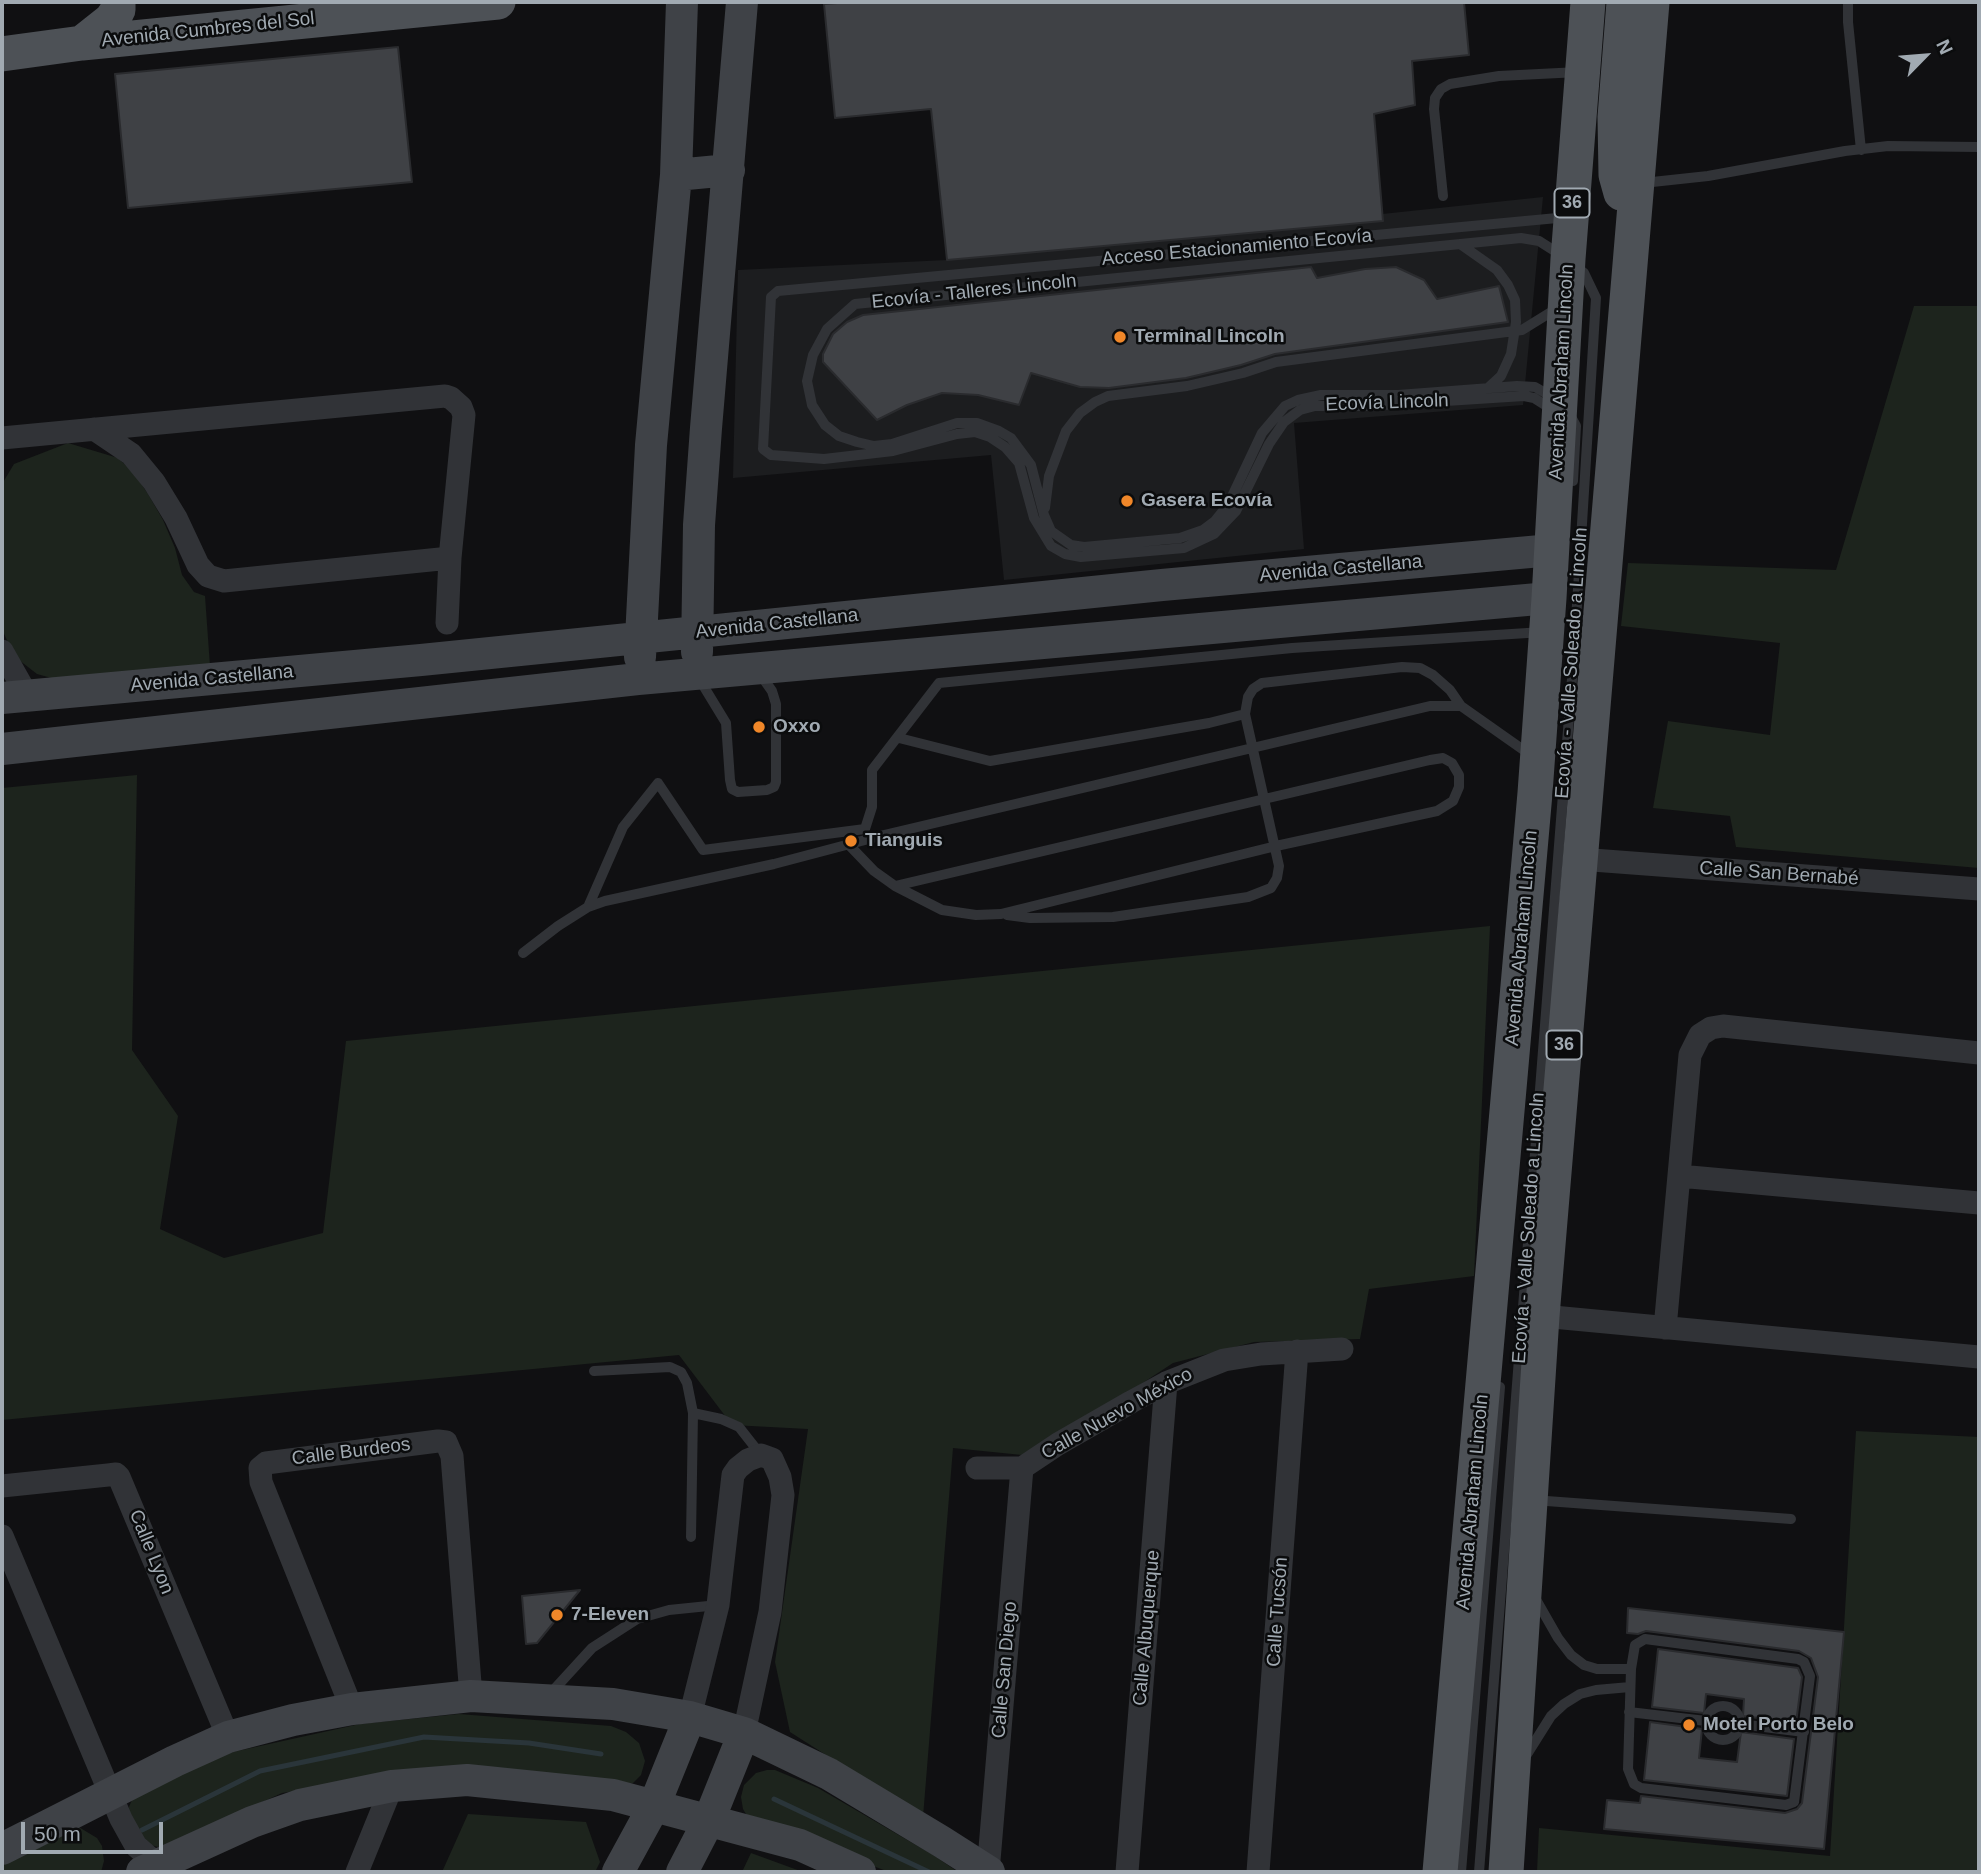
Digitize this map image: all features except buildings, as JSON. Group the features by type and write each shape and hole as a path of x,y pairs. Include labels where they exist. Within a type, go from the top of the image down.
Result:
{"main road":[{"path":"82,43 111,20 118,10 118,2"},
{"name":"Avenida Cumbres del Sol","path":"2,54 82,43 499,2"},
{"name":"Avenida Abraham Lincoln","path":"1440,1872 1537,760 1562,637 1552,550 1568,259 1588,2"},
{"path":"1624,2 1615,117 1616,175 1621,194 1635,201"},
{"name":"36","path":"1506,1872 1542,1316 1579,859 1562,637 1635,201 1652,2"}],"street":[{"path":"638,679 652,444 676,175 682,2"},
{"path":"697,675 699,525 742,2"},
{"path":"676,175 729,170"},
{"path":"2,455 9,437 445,396 451,398 461,407 464,415 450,558 447,623"},
{"path":"94,429 131,454 154,482 176,518 198,565 208,576 224,581 450,558"},
{"name":"Avenida Castellana","path":"15,698 1162,585 1552,550"},
{"path":"2,749 638,679 756,669 1562,637"},
{"path":"2,652 15,698"},
{"path":"421,660 426,704"},
{"name":"Calle San Bernabé","path":"1579,859 1979,889"},
{"path":"1665,1328 1690,1055 1700,1035 1711,1028 1723,1026 1979,1053"},
{"path":"1679,1176 1979,1203"},
{"path":"1542,1316 1979,1357"},
{"name":"Calle Nuevo México","path":"977,1468 1022,1468 1058,1444 1167,1383 1224,1360 1261,1353 1342,1349"},
{"name":"Calle Tucsón","path":"1258,1872 1297,1351"},
{"name":"Calle Albuquerque","path":"1127,1872 1167,1383"},
{"name":"Calle Burdeos","path":"352,1709 261,1482 260,1468 266,1463 446,1442 452,1456 471,1696"},
{"path":"618,1872 654,1806 690,1717 718,1605 733,1475 748,1460 761,1455 772,1459 780,1477 783,1495 770,1612 744,1733 709,1821 682,1872"},
{"name":"Calle San Diego","path":"988,1872 1022,1468"},
{"name":"Calle Lyon","path":"2,1486 116,1474 119,1476 228,1737"},
{"path":"2,1536 111,1795 136,1846 160,1870 252,1822 300,1805 392,1786 467,1780 612,1795 800,1845 860,1872"},
{"path":"2,1849 228,1737 293,1720 352,1709 471,1696 613,1704 690,1717 744,1733 829,1774 988,1872"},
{"path":"357,1872 392,1786"}],"lane":[{"path":"1848,2 1861,149"},
{"path":"1443,196 1434,109 1435,98 1441,89 1450,84 1499,76 1582,72"},
{"path":"1635,201 1708,176 1861,149 1888,146 1979,147"},
{"name":"Acceso Estacionamiento Ecovía","path":"893,451 824,459 771,455 763,449 771,297 775,293 1571,217"},
{"name":"Ecovía - Talleres Lincoln","path":"1559,410 1551,396 1535,387 1398,395 1321,395 1298,400 1285,406 1262,433 1228,505 1215,521 1203,530 1180,538 1084,547 1071,545 1051,531 1031,465 1011,438 977,423 957,423 892,444 874,446 839,436 825,425 812,405 807,381 813,355 827,329 855,304 1531,239 1568,259"},
{"path":"1460,244 1497,270 1515,300 1516,331 1511,354 1501,376 1488,388"},
{"name":"Ecovía - Valle Soleado a Lincoln","path":"1479,1872 1562,637 1596,298 1584,273 1568,259"},
{"path":"1044,535 1049,476 1066,431 1080,413 1108,396 1187,386 1276,362 1516,331 1546,317 1566,301"},
{"name":"Ecovía Lincoln","path":"893,451 957,434 975,432 990,438 1005,447 1019,463 1034,518 1044,535 1057,551 1081,558 1194,545 1214,534 1236,510 1269,444 1284,422 1300,410 1315,406 1524,396 1559,410"},
{"path":"1559,410 1570,414 1576,426 1572,489"},
{"path":"588,907 623,827 658,783 703,850 865,829 872,807 872,770 939,683 1292,648 1562,637"},
{"path":"849,845 874,871 895,886 942,910 976,915 1001,914 1030,918 1113,917 1248,897 1271,888 1277,878 1279,866 1245,714 1248,698 1253,689 1262,683 1402,667 1420,668 1450,690 1461,706 1537,760"},
{"path":"697,675 726,723 732,789 738,792 767,790 774,787 776,782 776,704 772,691 756,669"},
{"path":"523,953 588,907 1430,706 1461,706"},
{"path":"899,738 990,761 1209,723 1245,714"},
{"path":"895,886 1443,758 1452,763 1458,775 1459,787 1453,801 1437,811 1276,846 1001,914"},
{"path":"594,1371 670,1367 681,1372 687,1383 693,1413 691,1537"},
{"path":"1461,1872 1501,1373"},
{"path":"693,1413 721,1419 738,1427 761,1455"},
{"path":"1530,1500 1791,1519"},
{"path":"1525,1580 1558,1638 1571,1655 1584,1665 1597,1669 1631,1669"},
{"path":"544,1700 592,1648 637,1619 669,1610 718,1605"},
{"path":"1646,1639 1798,1659 1804,1662 1810,1676 1796,1797 1791,1804 1641,1788 1634,1784 1628,1769 1631,1669 1635,1645 1646,1639"},
{"path":"1513,1776 1551,1716 1564,1704 1580,1694 1630,1687"},
{"path":"1725,1705 1739,1715 1740,1724 1737,1733 1730,1739 1721,1740 1713,1737 1707,1730 1706,1721 1709,1713 1716,1707 1725,1705"},
{"path":"1629,1713 1706,1721"},
{"path":"1740,1724 1804,1732"}],"shaded area":[{"path":"1543,197 1523,405 1294,423 1304,549 1004,580 991,455 733,478 738,270 947,260"},
{"path":"1914,306 1979,306 1979,868 1736,847 1730,816 1653,808 1668,721 1770,735 1780,643 1621,626 1628,563 1836,570"},
{"path":"68,443 118,458 134,473 148,494 175,548 182,575 194,592 205,596 210,666 66,682 37,674 19,660 10,647 2,629 2,484 14,464"},
{"path":"137,775 132,1050 178,1116 160,1229 224,1258 323,1233 346,1041 1490,926 1474,1276 1369,1289 1360,1339 1254,1342 1173,1363 1032,1456 953,1448 923,1817 790,1732 775,1662 808,1429 732,1425 679,1355 2,1420 2,788"},
{"path":"1856,1431 1979,1437 1979,1872 1537,1872 1539,1828 1830,1856"},
{"path":"459,1714 611,1726 626,1732 639,1743 645,1761 641,1775 633,1783 616,1789 384,1777 282,1793 161,1848 148,1844 130,1822 129,1807 134,1795 224,1754 360,1724"},
{"path":"775,1770 818,1788 958,1872 889,1872 749,1819 743,1809 741,1797 744,1785 756,1773"},
{"path":"468,1814 586,1822 600,1862 595,1872 442,1872"},
{"path":"77,1826 97,1838 102,1846 104,1861 101,1872 2,1872 2,1863"},
{"path":"751,1853 803,1872 742,1872"}],"waterway":[{"path":"142,1830 260,1771 424,1737 529,1743 601,1754"},
{"path":"774,1799 929,1872"}],"place":[{"name":"Terminal Lincoln","path":"1120,337"},
{"name":"Gasera Ecovía","path":"1127,501"},
{"name":"Oxxo","path":"759,727"},
{"name":"Tianguis","path":"851,841"},
{"name":"7-Eleven","path":"557,1615"},
{"name":"Motel Porto Belo","path":"1689,1725"}]}
